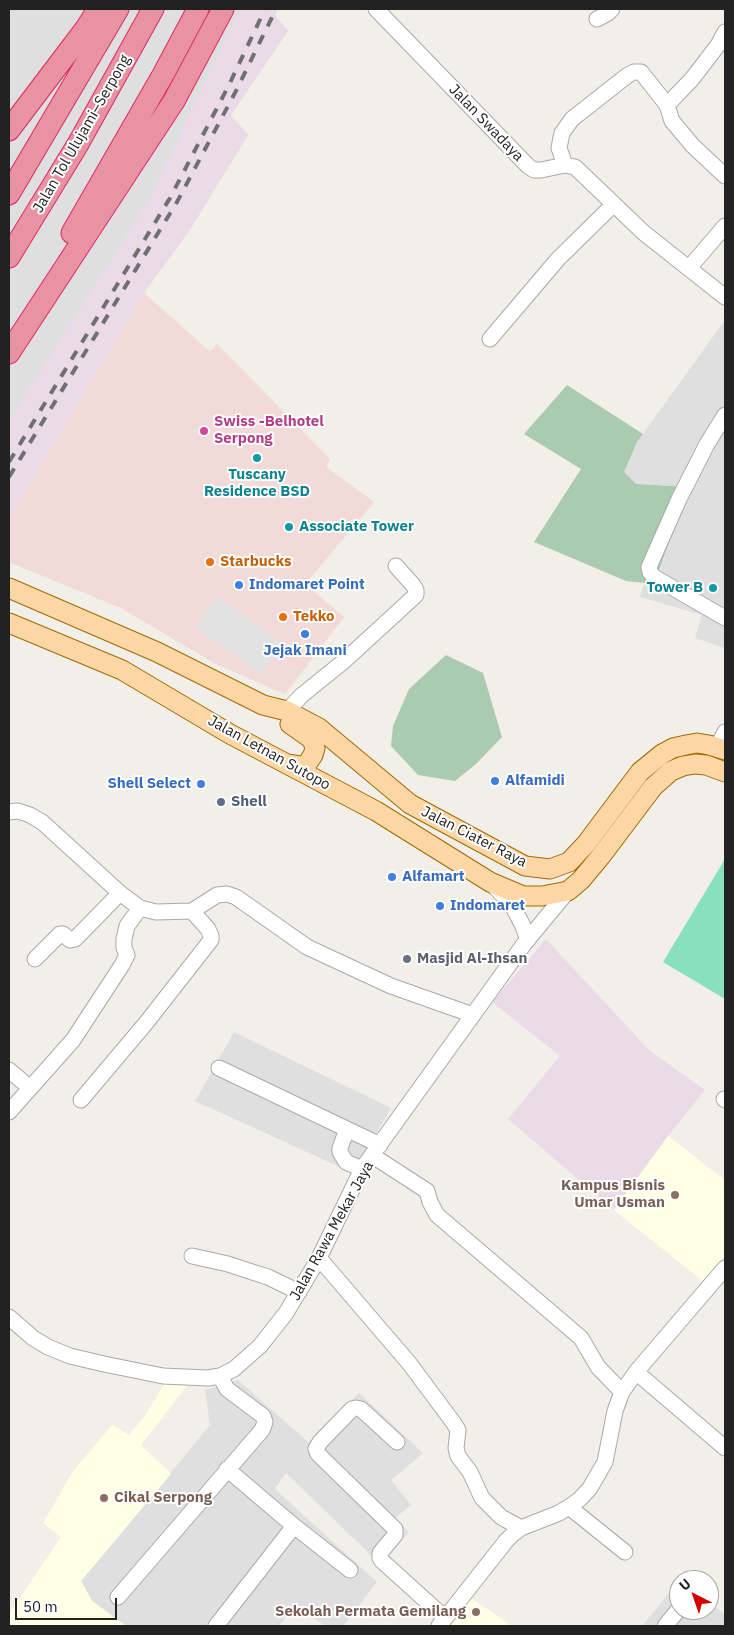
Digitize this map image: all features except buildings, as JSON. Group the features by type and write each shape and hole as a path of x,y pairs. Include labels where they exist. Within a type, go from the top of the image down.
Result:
{"highway":[{"path":"9,130 87,27 98,9"},
{"name":"Jalan Tol Ulujami–Serpong","path":"9,194 118,9"},
{"name":"Jalan Tol Ulujami–Serpong","path":"9,257 78,144 152,9"},
{"path":"78,144 163,9"},
{"path":"9,352 70,235 164,73 198,9"},
{"path":"9,352 174,101 222,9"}],"main road":[{"path":"9,588 157,652 262,705 313,742 315,748 307,764 301,766 287,764"},
{"name":"Jalan Letnan Sutopo","path":"9,624 122,670 230,734 376,811 490,882 523,896 542,896 568,891"},
{"path":"262,705 287,711"},
{"name":"Jalan Ciater Raya","path":"287,711 319,728 410,804 525,866 550,869 569,862 575,856 590,840 640,772 662,754 673,748 686,745 723,743"},
{"path":"568,891 590,869 652,787 671,771 695,764 706,765 725,772"}],"street":[{"name":"Jalan Swadaya","path":"376,9 528,166 534,170 541,170 565,164"},
{"path":"598,18 608,14 612,9"},
{"path":"667,105 692,79 718,46 725,32"},
{"path":"725,176 693,146 672,122 667,105 641,72 634,72 628,75 572,119 562,133 559,148 565,164 575,167 644,232 725,297"},
{"path":"490,339 552,266 614,204"},
{"path":"689,268 725,226"},
{"path":"725,415 707,444 687,484 649,567 654,577 725,618"},
{"path":"287,711 302,695 343,662 416,595 413,585 396,566"},
{"path":"9,812 30,815 42,822 120,893 140,908 156,912 192,911 217,895 228,894 236,897 307,947 391,986 473,1015"},
{"path":"490,882 512,904 528,940"},
{"name":"Jalan Rawa Mekar Jaya","path":"9,1317 33,1338 48,1347 70,1356 104,1364 163,1376 208,1378 220,1376 234,1369 260,1346 278,1325 319,1258 362,1169 528,940 568,891"},
{"path":"35,958 60,934 64,934 70,940 75,939 120,893"},
{"path":"9,1112 74,1040 127,955 124,948 124,939 128,926 140,908"},
{"path":"81,1100 146,1023 211,940 208,929 192,911"},
{"path":"219,1068 347,1129 427,1191 437,1215 581,1338 598,1368 622,1392"},
{"path":"9,1070 30,1088"},
{"path":"347,1129 340,1152 346,1162 362,1169"},
{"path":"192,1256 228,1264 256,1273 299,1292"},
{"path":"319,1258 409,1363 453,1422 458,1430 456,1448 458,1456 470,1472 482,1498 501,1517 521,1528"},
{"path":"397,1442 361,1409 356,1408 352,1409 317,1446 316,1450 393,1526 395,1535 380,1553 380,1558 442,1622 506,1541 521,1528 569,1507 580,1500 590,1488 605,1462 614,1411 622,1392 636,1372 725,1268"},
{"path":"636,1372 725,1448"},
{"path":"118,1597 262,1430 265,1422 263,1416 227,1389 220,1376"},
{"path":"228,1469 294,1526 350,1570"},
{"path":"569,1507 626,1552"},
{"path":"216,1626 294,1526"}],"shaded area":[{"path":"9,9 278,9 275,15 288,31 231,115 248,135 191,228 144,293 210,352 217,344 330,459 326,467 374,502 305,584 344,617 285,694 216,664 121,608 9,562"},
{"path":"240,9 278,9 275,15 288,31 231,115 248,135 191,228 144,293 9,518 9,421 150,198"},
{"path":"144,293 210,352 217,344 330,459 326,467 374,502 305,584 344,617 285,694 216,664 121,608 9,562 9,518"},
{"path":"725,320 725,648 695,638 702,615 640,597 644,584 655,584 688,487 636,484 623,472 637,442"},
{"path":"567,385 643,434 637,442 624,472 636,484 689,487 654,584 626,581 534,542 581,469 524,434"},
{"path":"217,596 284,644 262,675 195,627"},
{"path":"446,655 483,673 502,737 476,764 455,781 418,775 391,746 393,726 409,689"},
{"path":"546,939 650,1051 705,1090 668,1136 614,1210 508,1119 560,1056 492,1002"},
{"path":"234,1032 391,1108 353,1173 195,1101"},
{"name":"Kampus Bisnis Umar Usman","path":"668,1136 725,1180 725,1256 703,1281 614,1210"},
{"path":"238,1380 308,1442 359,1393 423,1453 391,1480 411,1505 394,1519 409,1532 381,1565 286,1473 275,1489 377,1582 343,1626 325,1626 296,1605 279,1626 126,1626 92,1601 81,1581 210,1425 205,1390"},
{"name":"Cikal Serpong","path":"164,1384 187,1386 141,1445 171,1474 81,1581 92,1601 126,1626 9,1626 9,1614 61,1537 43,1523 73,1471 112,1425 129,1435 145,1416"},
{"path":"669,1593 669,1620 719,1620 719,1610 725,1614 725,1626 642,1626"},
{"name":"Sekolah Permata Gemilang","path":"471,1598 512,1626 451,1626"}],"green space":[{"path":"725,859 725,999 663,962"}],"railway":[{"path":"9,462 170,198 229,85 265,9"},
{"path":"9,477 177,202 237,89 276,9"}],"place":[{"name":"Swiss -Belhotel Serpong","path":"204,431"},
{"name":"Tuscany Residence BSD","path":"257,458"},
{"name":"Associate Tower","path":"289,527"},
{"name":"Starbucks","path":"210,562"},
{"name":"Indomaret Point","path":"239,585"},
{"name":"Tower B","path":"713,588"},
{"name":"Tekko","path":"283,617"},
{"name":"Jejak Imani","path":"305,634"},
{"name":"Alfamidi","path":"495,781"},
{"name":"Shell Select","path":"201,784"},
{"name":"Shell","path":"221,802"},
{"name":"Alfamart","path":"392,877"},
{"name":"Indomaret","path":"440,906"},
{"name":"Masjid Al-Ihsan","path":"407,959"},
{"name":"Kampus Bisnis Umar Usman","path":"675,1195"},
{"name":"Cikal Serpong","path":"104,1498"},
{"name":"Sekolah Permata Gemilang","path":"476,1612"}]}
